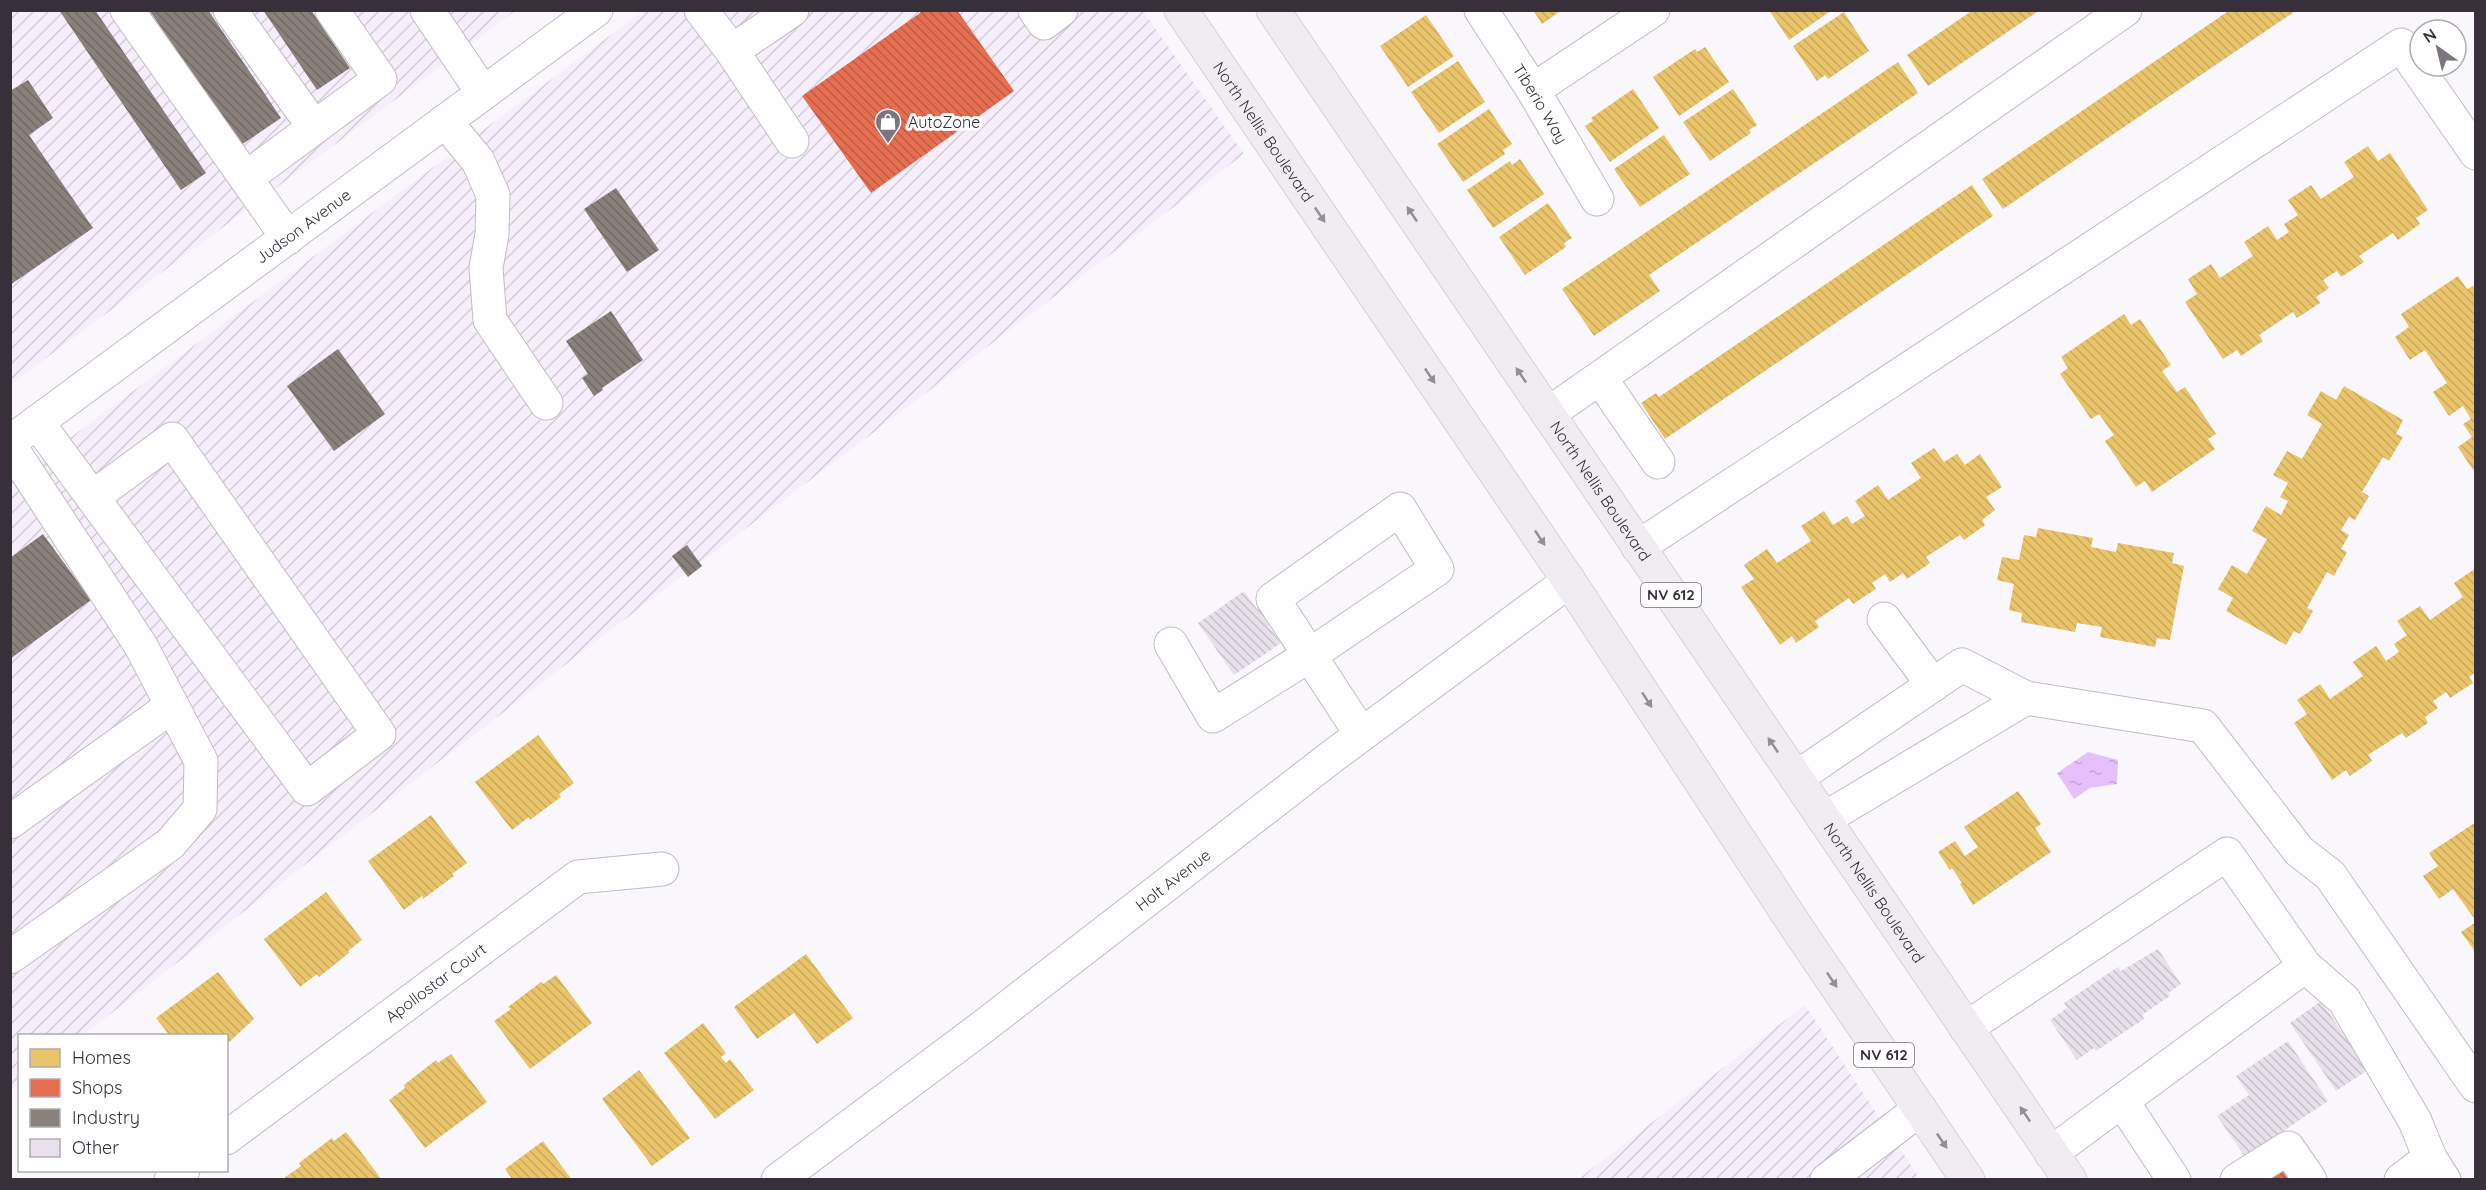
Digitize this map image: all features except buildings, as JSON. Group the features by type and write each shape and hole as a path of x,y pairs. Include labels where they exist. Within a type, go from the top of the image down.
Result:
{"main road":[{"name":"North Nellis Boulevard","path":"1181,10 1569,581 1799,931 1968,1179"},
{"name":"North Nellis Boulevard","path":"1273,10 2070,1179"}],"street":[{"path":"127,10 288,238"},
{"path":"230,10 314,127"},
{"path":"246,178 381,79 332,10"},
{"path":"427,10 483,93"},
{"name":"Judson Avenue","path":"10,444 596,10"},
{"path":"702,10 792,141"},
{"path":"732,51 792,10"},
{"path":"1035,10 1044,24 1061,10"},
{"name":"Tiberio Way","path":"1480,10 1533,90 1597,199"},
{"path":"1533,90 1653,10"},
{"path":"1548,414 2125,10"},
{"path":"1638,547 2401,45 2475,153"},
{"path":"445,121 478,161 493,195 492,234 486,268 490,320 546,403"},
{"path":"1600,378 1658,462"},
{"path":"38,422 307,789 379,734 172,438 93,497"},
{"path":"10,444 141,646 201,761 200,809 170,844 10,957"},
{"path":"1171,644 1213,716 1310,655 1437,569 1400,509 1273,599 1310,655 1361,734"},
{"name":"Holt Avenue","path":"778,1179 980,1029 1361,734 1569,581"},
{"path":"1884,619 1933,685"},
{"path":"1796,778 1962,665 2026,698 2203,726 2299,851 2330,875 2475,1086"},
{"path":"1824,819 2026,698"},
{"path":"10,822 172,706"},
{"path":"1966,1028 2227,854 2305,966 2344,1000 2415,1121 2437,1169 2401,1179"},
{"name":"Apollostar Court","path":"228,1137 579,877 662,869"},
{"path":"2051,1153 2305,966"},
{"path":"2122,1101 2174,1179"},
{"path":"1827,1179 1920,1109"},
{"path":"2236,1179 2288,1148 2310,1179"}],"shaded area":[{"path":"11,11 515,11 11,384"},
{"path":"643,11 1143,11 1244,154 608,632 84,1034 18,1034 18,1085 11,1091 11,482"},
{"path":"1805,1005 1920,1179 1577,1180"}],"water":[{"path":"2088,752 2118,760 2117,784 2090,788 2074,799 2057,773"}],"place":[{"name":"AutoZone","path":"888,145"}]}
